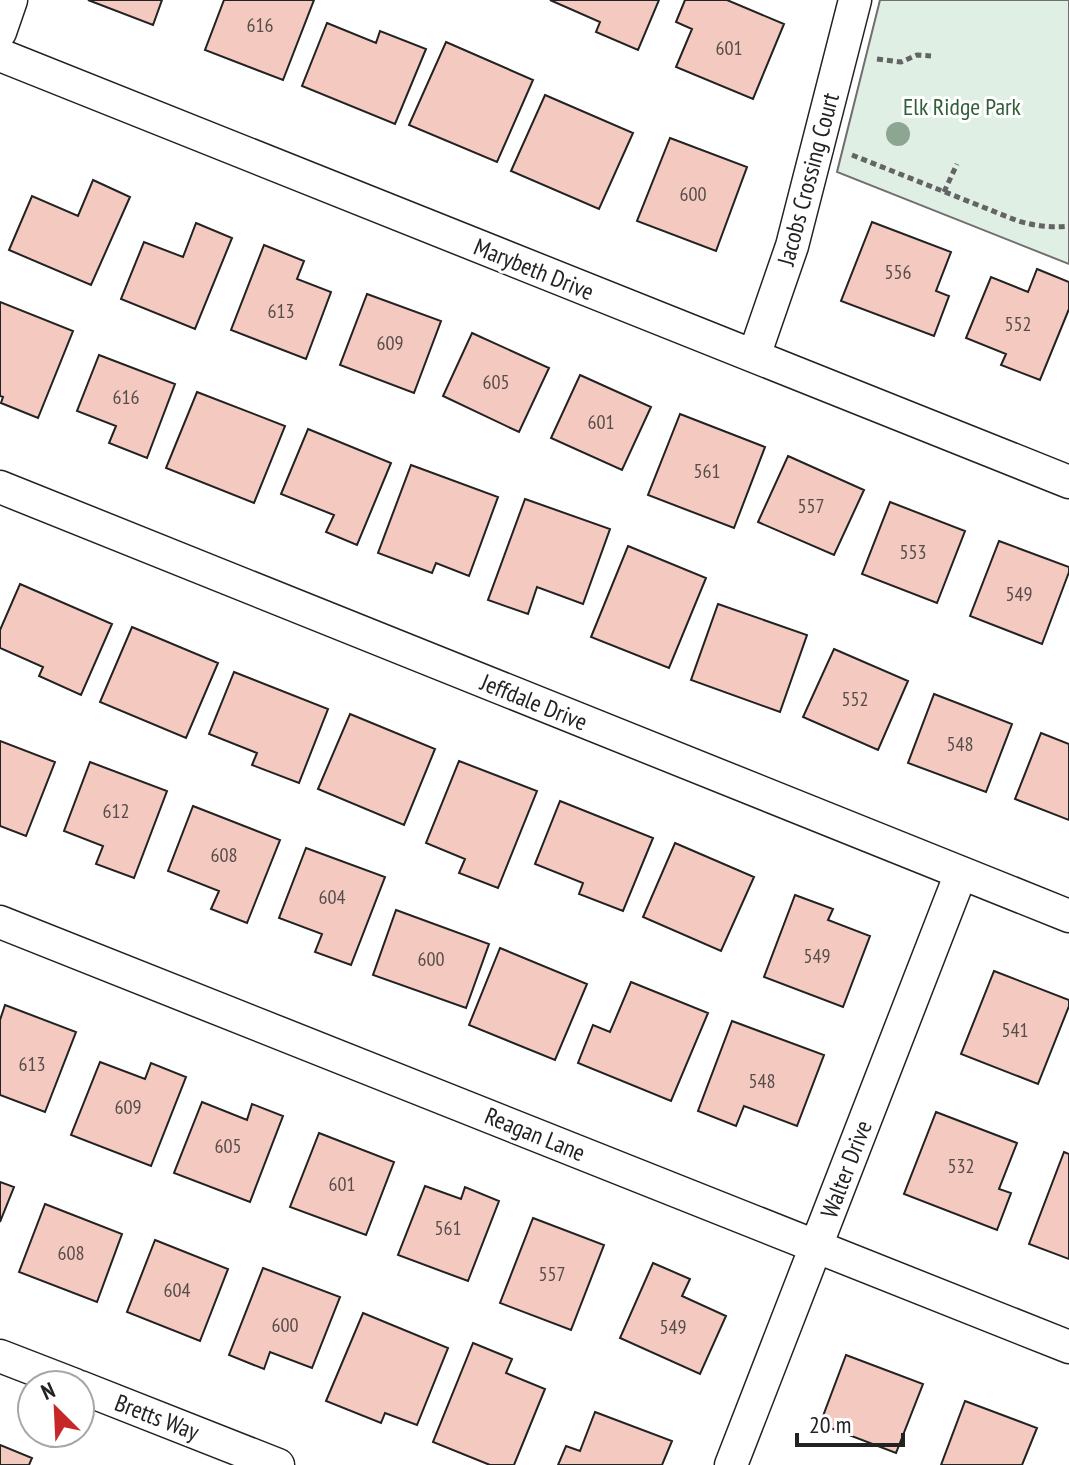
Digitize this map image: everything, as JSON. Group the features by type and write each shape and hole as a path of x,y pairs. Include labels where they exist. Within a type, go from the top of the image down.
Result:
{"street":[{"path":"0,32 11,0"},
{"name":"Jacobs Crossing Court","path":"754,356 792,246 855,0"},
{"name":"Marybeth Drive","path":"0,55 1069,482"},
{"name":"Jeffdale Drive","path":"0,487 1069,916"},
{"name":"Walter Drive","path":"731,1465 961,873"},
{"name":"Reagan Lane","path":"0,922 1069,1347"},
{"name":"Bretts Way","path":"0,1356 33,1369"},
{"name":"Bretts Way","path":"96,1393 278,1465"}],"path":[{"path":"877,59 901,62 917,55 931,56"},
{"path":"852,155 1018,221 1051,228 1069,226"},
{"path":"944,192 957,164"}],"green space":[{"name":"Elk Ridge Park","path":"880,0 1069,0 1069,264 837,172"}],"building":[{"path":"88,0 162,0 153,25"},
{"path":"224,0 314,0 283,80 205,50"},
{"path":"550,0 659,0 638,50 596,32 600,22"},
{"path":"685,0 727,0 784,24 753,99 676,67 692,29 676,22"},
{"path":"327,23 376,43 380,31 426,49 395,124 302,86"},
{"path":"446,42 533,80 497,162 409,125"},
{"path":"545,95 633,133 599,209 511,171"},
{"path":"670,138 747,167 716,251 637,221"},
{"path":"93,180 130,197 91,285 9,250 32,196 78,216"},
{"path":"872,222 951,252 936,291 949,296 934,336 841,301"},
{"path":"196,223 232,238 195,329 121,299 144,242 183,257"},
{"path":"264,245 304,261 297,279 331,292 306,359 231,330"},
{"path":"1037,269 1069,282 1069,309 1040,380 1001,365 1006,354 966,338 991,277 1028,292"},
{"path":"367,294 441,321 414,393 340,365"},
{"path":"0,302 73,331 38,418 1,403"},
{"path":"472,333 549,368 519,432 443,396"},
{"path":"99,355 175,384 147,458 109,443 116,426 77,411"},
{"path":"580,375 651,407 622,470 551,438"},
{"path":"197,392 285,426 254,503 166,468"},
{"path":"680,414 765,447 734,528 648,495"},
{"path":"308,429 391,463 357,545 326,532 334,515 281,494"},
{"path":"788,456 864,490 834,555 758,522"},
{"path":"411,465 498,497 469,576 436,563 432,573 378,553"},
{"path":"525,499 610,529 583,604 537,587 528,614 488,600"},
{"path":"890,502 965,531 937,603 862,574"},
{"path":"999,541 1069,567 1042,644 970,616"},
{"path":"628,546 706,578 669,668 591,637"},
{"path":"20,584 112,624 81,695 39,676 43,667 0,648 0,630"},
{"path":"718,604 807,635 780,712 691,680"},
{"path":"132,627 218,663 186,738 100,702"},
{"path":"834,649 908,681 878,750 803,717"},
{"path":"234,672 328,709 299,783 252,765 257,753 209,734"},
{"path":"934,694 1012,724 986,792 908,763"},
{"path":"350,714 435,749 404,825 318,789"},
{"path":"1041,733 1069,744 1069,820 1015,799"},
{"path":"0,741 55,762 26,836 0,826"},
{"path":"459,761 537,791 498,888 459,873 465,859 426,843"},
{"path":"90,762 167,791 134,878 96,864 103,846 64,831"},
{"path":"560,801 653,838 623,911 579,894 583,883 535,864"},
{"path":"193,806 280,840 247,923 211,909 219,891 168,871"},
{"path":"675,843 754,877 721,951 643,917"},
{"path":"306,848 385,877 351,965 315,952 322,934 279,918"},
{"path":"795,895 833,909 828,920 870,936 843,1007 764,977"},
{"path":"396,910 489,944 466,1008 373,975"},
{"path":"500,948 587,984 555,1060 469,1025"},
{"path":"994,971 1069,1000 1038,1084 961,1054"},
{"path":"631,982 708,1013 671,1101 578,1063 593,1025 610,1032"},
{"path":"5,1005 76,1032 45,1112 0,1095 0,1020"},
{"path":"732,1021 824,1055 797,1126 744,1106 736,1126 698,1111"},
{"path":"100,1062 145,1079 151,1063 186,1077 151,1166 71,1135"},
{"path":"202,1102 247,1120 252,1104 283,1116 250,1202 174,1173"},
{"path":"936,1112 1017,1143 999,1189 1011,1193 997,1230 904,1194"},
{"path":"319,1133 394,1162 366,1235 290,1207"},
{"path":"1064,1152 1069,1154 1069,1259 1029,1244"},
{"path":"0,1182 14,1187 0,1222"},
{"path":"425,1186 461,1199 465,1187 499,1201 468,1281 398,1255"},
{"path":"45,1204 122,1234 97,1302 19,1272"},
{"path":"533,1218 604,1245 571,1330 500,1303"},
{"path":"155,1240 228,1269 200,1341 127,1312"},
{"path":"653,1263 690,1279 682,1296 726,1316 700,1374 620,1338"},
{"path":"263,1268 340,1297 312,1368 270,1352 264,1369 229,1355"},
{"path":"363,1313 448,1348 417,1425 385,1413 381,1423 326,1401"},
{"path":"473,1343 512,1359 506,1373 545,1389 514,1465 490,1465 433,1442"},
{"path":"846,1355 923,1384 896,1453 820,1424"},
{"path":"965,1401 1037,1428 1022,1465 941,1465"},
{"path":"595,1412 672,1441 662,1465 558,1465 566,1446 580,1451"},
{"path":"0,1445 32,1458 29,1465 0,1465"}]}
